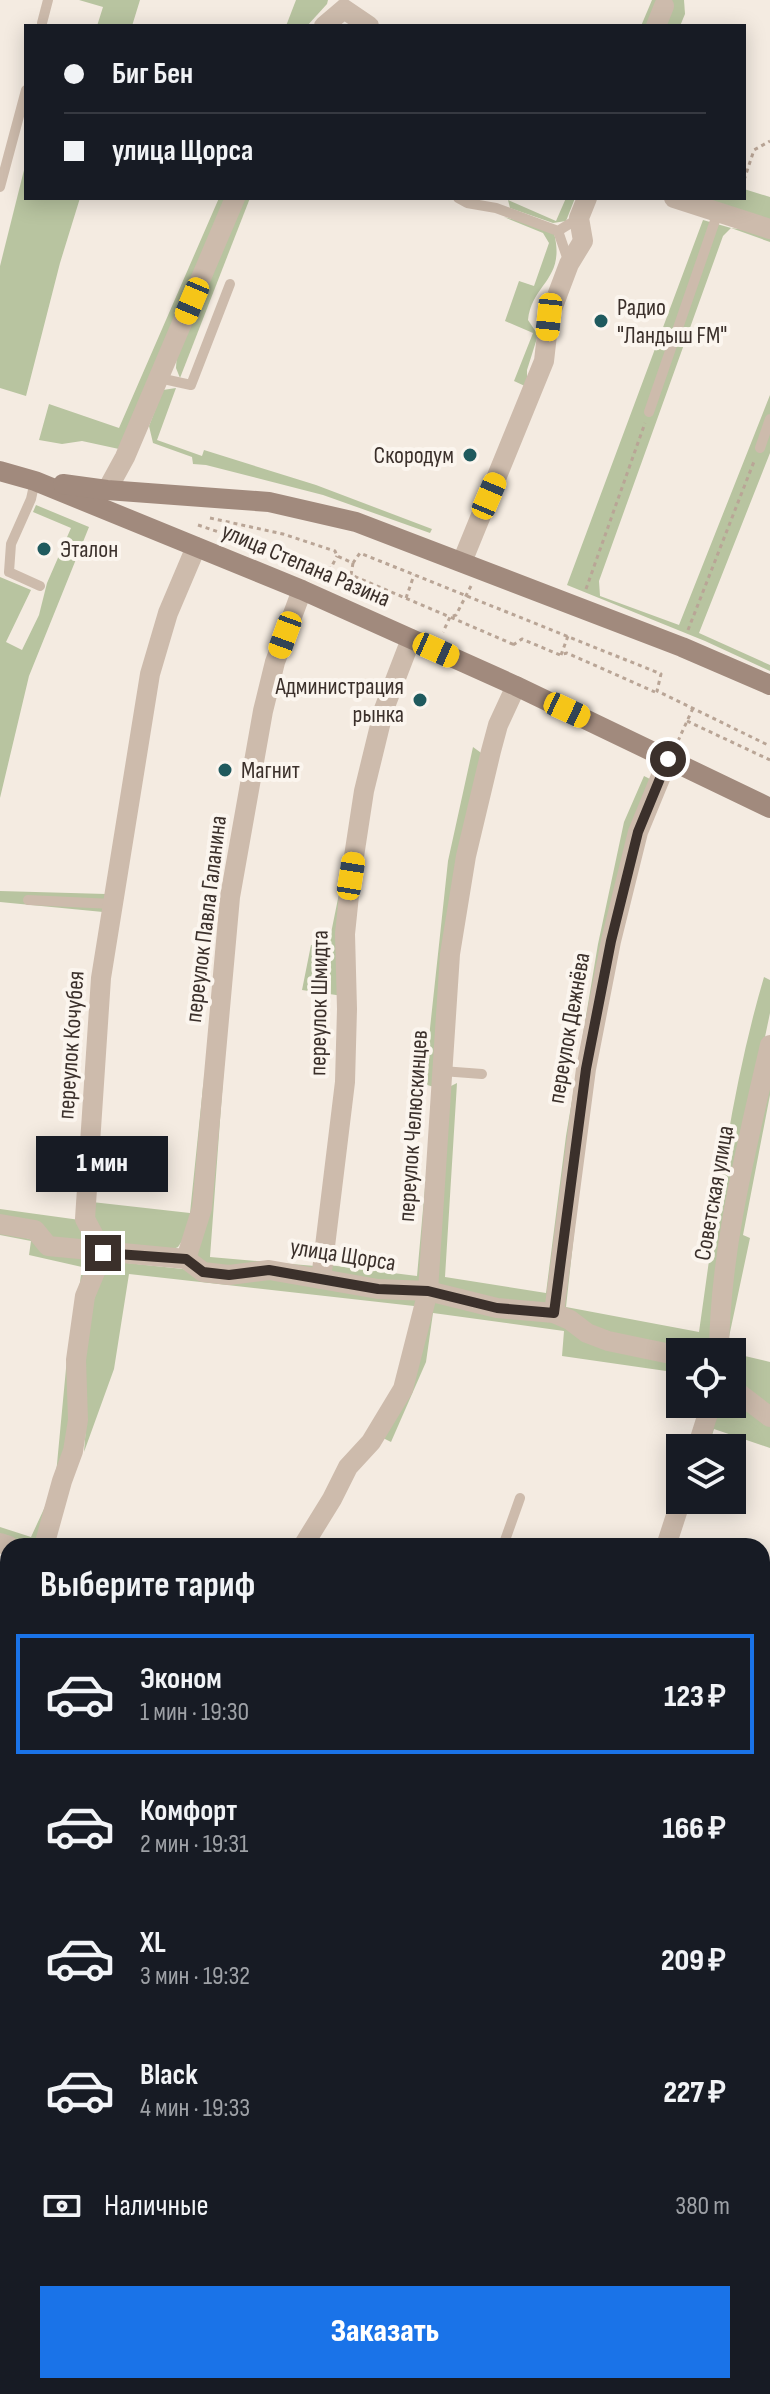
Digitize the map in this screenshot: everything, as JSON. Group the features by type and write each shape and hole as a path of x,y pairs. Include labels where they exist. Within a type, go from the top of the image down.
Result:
{"main road":[{"name":"улица Степана Разина","path":"0,471 35,481 302,590 672,752 770,808"},
{"name":"улица Степана Разина","path":"35,481 107,490 269,502 356,522 706,657 770,685"}],"street":[{"path":"657,24 664,6"},
{"path":"326,24 344,9 366,24"},
{"path":"107,490 125,457 234,200"},
{"path":"462,562 544,361 549,317 569,264 583,241 579,218 586,200"},
{"path":"680,200 770,229"},
{"name":"переулок Кочубея","path":"103,1253 85,1219 101,978 150,674 168,613 196,547"},
{"name":"переулок Павла Галанина","path":"186,1259 202,1208 230,897 263,711 275,662 302,590"},
{"name":"переулок Шмидта","path":"321,1279 345,1082 345,934 351,876 364,791 384,709 411,639"},
{"name":"переулок Челюскинцев","path":"308,1538 348,1467 371,1442 403,1389 428,1291 450,954 466,856 498,725 516,686"},
{"name":"переулок Дежнёва","path":"554,1313 586,1069 611,941 638,832 672,752"},
{"name":"Советская улица","path":"719,1338 728,1248 770,1045"},
{"name":"улица Щорса","path":"0,1224 35,1230 48,1246 186,1259 203,1272 229,1275 269,1270 378,1289 428,1291 497,1308 554,1313 587,1333 608,1341 666,1353"},
{"path":"46,1538 73,1451 78,1420 76,1360 85,1296 103,1253"},
{"path":"746,1399 770,1417"},
{"path":"669,1538 676,1514"}],"lane":[{"path":"42,23 48,0"},
{"path":"0,187 24,97"},
{"path":"462,200 496,208 558,231"},
{"path":"649,412 718,212"},
{"path":"558,231 579,218"},
{"path":"558,231 569,264"},
{"path":"159,378 191,385 230,284"},
{"path":"760,448 770,419"},
{"path":"35,481 31,499 11,544 9,572 40,586"},
{"path":"134,521 144,493"},
{"path":"28,900 113,904"},
{"path":"442,1071 482,1074"},
{"path":"506,1538 520,1498"}],"path":[{"path":"746,174 754,150 770,141"},
{"path":"584,597 649,412"},
{"path":"685,636 760,448"},
{"path":"205,517 283,534 335,551 337,556 353,563"},
{"path":"198,525 326,568 331,568 337,556"},
{"path":"657,691 661,674 360,553 353,563 351,575 515,645 522,639 560,655 567,653 653,692 657,691 770,746"},
{"path":"406,598 414,575"},
{"path":"443,634 450,617 456,615 473,582"},
{"path":"560,655 568,636"},
{"path":"672,752 693,708"},
{"path":"687,721 770,760"}],"green space":[{"path":"79,0 140,0 133,24 98,24 103,7"},
{"path":"296,0 328,0 309,24 287,24"},
{"path":"652,0 684,0 685,14 681,24 642,24"},
{"path":"24,170 24,200 79,200 26,396 0,388 0,266"},
{"path":"746,190 770,197 770,220 708,200 746,200"},
{"path":"218,200 227,200 119,449 82,441 62,444 39,440 49,404 119,428"},
{"path":"241,200 249,200 180,378 176,368 177,352"},
{"path":"508,200 556,221 565,200 574,200 566,221 553,223 510,208"},
{"path":"504,217 554,233 556,261 535,297 528,320 538,335 527,370 527,387 514,381 533,333 505,321 519,281 534,286 549,243 543,233"},
{"path":"703,220 731,228 723,236 599,581 600,596 679,625 770,395 770,453 699,633 770,665 770,671 567,585"},
{"path":"731,228 770,233 770,242"},
{"path":"176,388 157,440 202,456 204,450 316,485 432,529 430,533 323,495 193,464 192,457 153,443 149,426 163,390"},
{"path":"36,505 89,527 29,676 0,798 0,577 31,590 6,642 22,650 39,615 47,583 71,528 33,512"},
{"path":"473,747 484,755 459,857 422,1286 327,1275 329,1265 417,1276 434,1087 424,1084 448,861"},
{"path":"644,776 654,781 632,832 552,1307 496,1303 434,1286 449,1087 457,1083 445,1277 546,1293 566,1136 598,944 624,822"},
{"path":"346,859 343,996 302,990 311,945 329,943"},
{"path":"0,891 106,894 103,912 0,902"},
{"path":"233,944 210,1257 315,1266 318,1274 205,1267 192,1257"},
{"path":"764,977 770,980 770,1013 722,1242 713,1338 666,1338 666,1347 609,1335 560,1311 591,1078 566,1307 699,1332 733,1108"},
{"path":"770,1069 770,1095 743,1235 750,1238 727,1338 733,1250"},
{"path":"204,1077 196,1207 184,1238 178,1247 165,1253 121,1248 107,1240 95,1220 92,1202 190,1213"},
{"path":"0,1209 80,1220 94,1246 52,1240 0,1218"},
{"path":"0,1230 95,1259 79,1290 82,1267 29,1255 31,1241 0,1235"},
{"path":"118,1262 183,1269 202,1280 269,1275 418,1300 414,1306 129,1274 114,1369 84,1452 87,1413 84,1361 94,1299 106,1267"},
{"path":"432,1296 543,1317 666,1357 666,1371 562,1356 564,1331 433,1313 426,1362 391,1442 383,1438"},
{"path":"746,1356 770,1362 770,1412 746,1392"},
{"path":"67,1358 71,1419 67,1452 38,1538 0,1536 0,1527 31,1537 55,1485"},
{"path":"746,1406 770,1425 770,1448 746,1440 746,1434 729,1434 714,1429 712,1434 706,1434 712,1418 746,1418"}],"place":[{"name":"Радио \"Ландыш FM\"","path":"601,321"},
{"name":"Скородум","path":"470,455"},
{"name":"Эталон","path":"44,549"},
{"name":"Администрация рынка","path":"420,700"},
{"name":"Магнит","path":"225,770"}],"route":[{"path":"103,1253 186,1259 203,1272 229,1275 269,1270 378,1289 428,1291 497,1308 554,1313 586,1069 611,941 638,832 668,759"}]}
